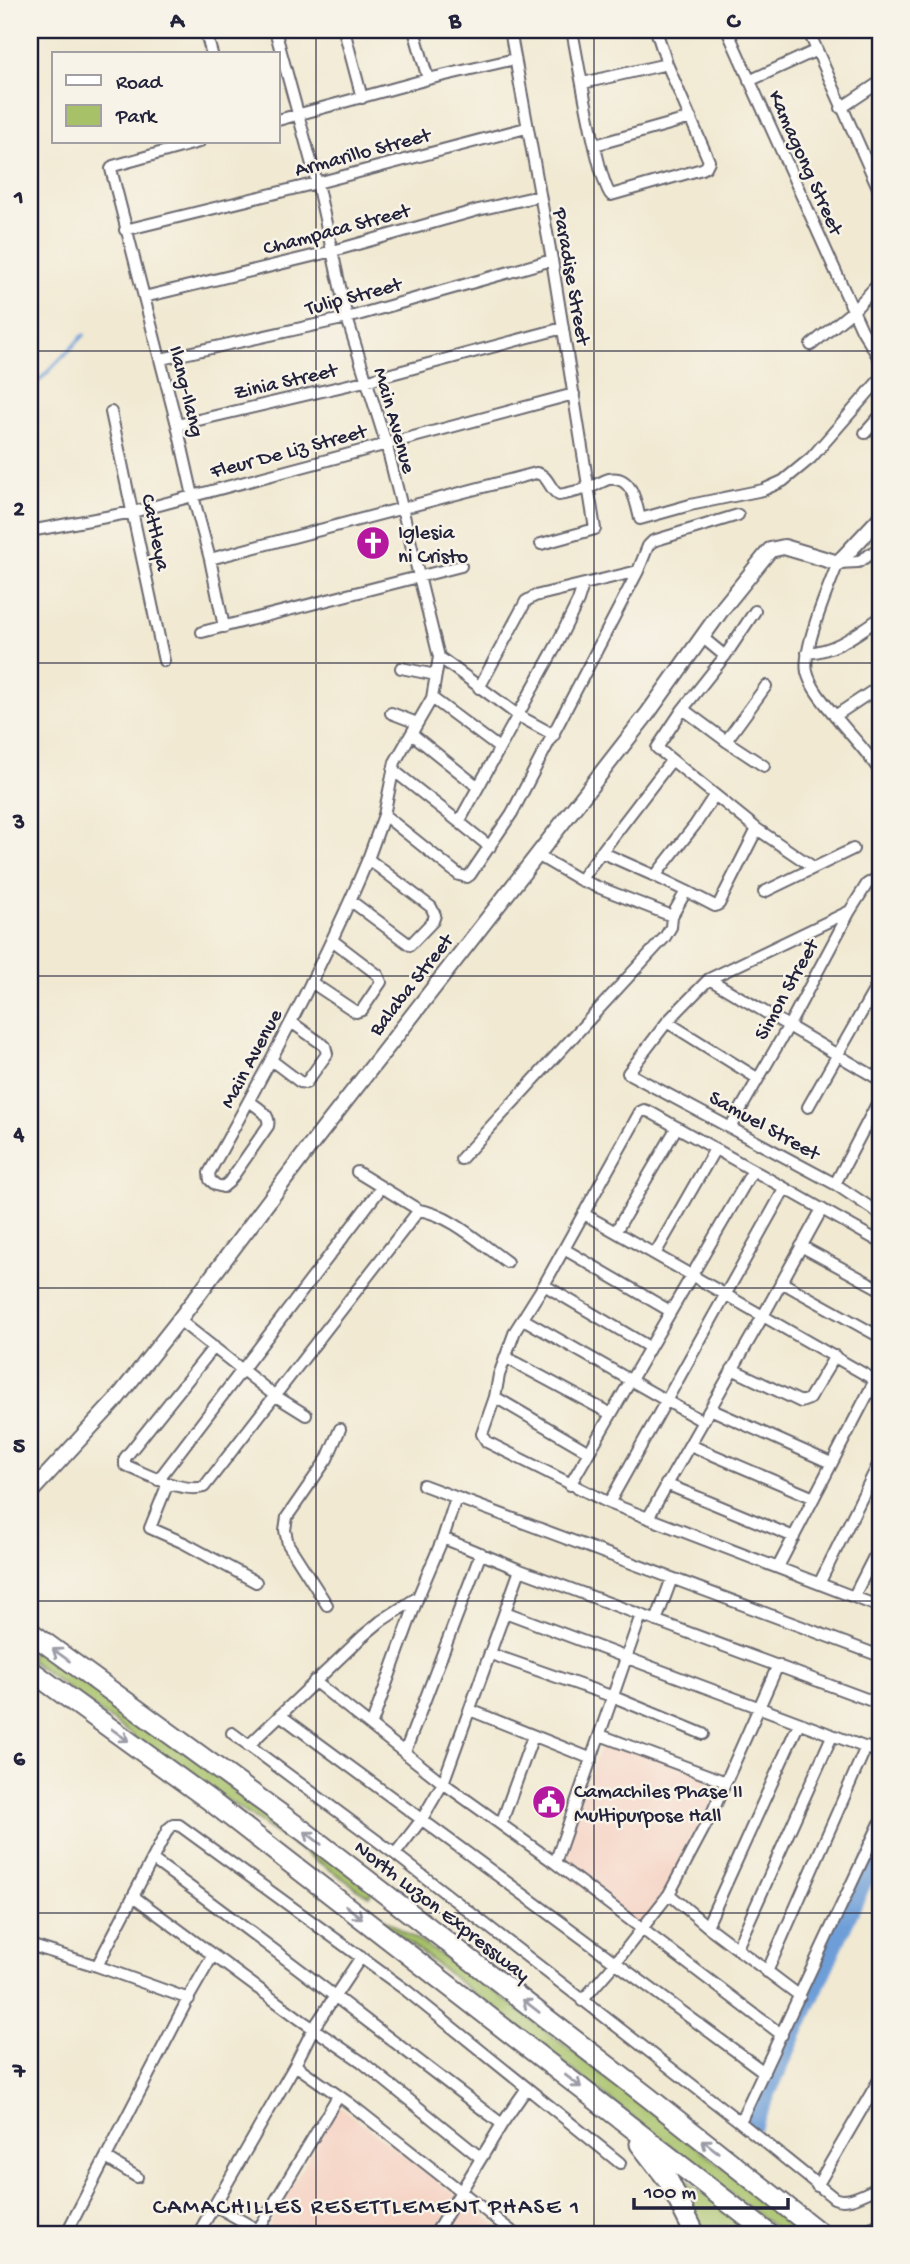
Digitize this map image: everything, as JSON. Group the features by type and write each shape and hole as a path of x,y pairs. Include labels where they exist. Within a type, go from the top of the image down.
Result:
{"highway":[{"name":"North Luzon Expressway","path":"30,1632 306,1832 821,2234"},
{"path":"30,1670 208,1799 769,2234"},
{"path":"607,2107 660,2168 676,2193 695,2234"}],"street":[{"path":"205,30 211,52"},
{"name":"Main Avenue","path":"249,1101 267,1115 268,1126 229,1182 221,1187 212,1182 209,1172 291,1022 351,901 384,815 393,770 401,750 432,698 439,657 386,443 347,318 317,183 275,30"},
{"path":"344,30 362,98"},
{"path":"414,30 428,79"},
{"name":"Paradise Street","path":"510,30 538,197 552,260 595,529 541,544"},
{"path":"572,30 595,145 606,190 611,195 702,169 709,162 667,64 656,30"},
{"name":"Kamagong Street","path":"727,30 817,233 862,330 880,360"},
{"path":"807,30 879,185"},
{"path":"749,81 816,51"},
{"path":"280,119 428,79 515,59"},
{"path":"583,83 667,64"},
{"path":"841,108 880,82"},
{"path":"595,145 691,118"},
{"name":"Armarillo Street","path":"125,230 526,128"},
{"name":"Ilang-Ilang","path":"192,144 113,166 111,174 161,359 224,627"},
{"name":"Champaca Street","path":"144,297 333,251 478,210 538,197"},
{"name":"Tulip Street","path":"161,359 347,318 552,260"},
{"path":"811,345 854,310 880,282"},
{"name":"Zinia Street","path":"177,425 365,381 563,328"},
{"path":"210,559 536,473 546,478 559,495 620,479 627,483 640,519 774,486 811,458 880,379"},
{"name":"Fleur De Liz Street","path":"30,531 133,512 574,394"},
{"name":"Cattleya","path":"111,412 164,661"},
{"path":"865,433 880,416"},
{"path":"384,815 463,877 470,875 512,813 638,571 648,546 653,541 738,515"},
{"path":"878,764 835,716 810,681 806,669 807,653 820,608 838,563 880,517"},
{"name":"Balaba Street","path":"30,1493 115,1401 179,1320 308,1149 648,713 762,559 775,547 796,549 838,563"},
{"path":"838,563 858,562 880,548"},
{"path":"202,632 461,566"},
{"path":"479,688 526,601 535,596 638,571"},
{"path":"459,822 556,646 583,585"},
{"path":"755,611 725,656 657,746 658,750 714,796 813,867"},
{"path":"807,653 833,649 880,618"},
{"path":"702,637 725,656"},
{"path":"439,657 519,716 554,735"},
{"path":"401,668 436,675"},
{"path":"726,741 766,686"},
{"path":"835,716 880,686"},
{"path":"432,698 499,748"},
{"path":"683,709 764,766"},
{"path":"391,713 417,723"},
{"path":"412,734 478,787"},
{"path":"580,880 671,761"},
{"path":"393,770 490,847"},
{"path":"655,876 714,796"},
{"path":"601,852 715,906 719,904 757,829"},
{"path":"764,892 853,849"},
{"path":"537,855 580,880 672,916"},
{"path":"351,901 406,943 413,944 433,921 434,912 368,859"},
{"name":"Simon Street","path":"731,1126 850,911 867,884 880,880"},
{"path":"461,1158 665,937 671,927 672,916 687,891"},
{"path":"757,1078 667,1022 709,979 850,911"},
{"path":"311,982 356,1012 362,1010 381,982 377,975 332,940"},
{"path":"709,979 880,1080"},
{"path":"808,1107 880,980"},
{"path":"271,1060 306,1083 327,1054 325,1046 291,1022"},
{"name":"Samuel Street","path":"667,1022 628,1073 835,1184 880,1214"},
{"path":"835,1184 880,1098"},
{"path":"880,1242 644,1110 640,1112 544,1285 515,1331 482,1434 483,1439 610,1503 880,1607"},
{"path":"616,1231 677,1127"},
{"path":"655,1254 715,1149"},
{"path":"570,1485 753,1170"},
{"path":"357,1172 419,1210 446,1220 507,1262"},
{"path":"256,1582 150,1528 163,1482 242,1369 381,1188"},
{"path":"610,1503 785,1188"},
{"path":"648,1518 822,1209"},
{"path":"214,1347 125,1458 125,1465 163,1482 199,1489 204,1487 419,1210"},
{"path":"584,1214 878,1381 778,1567"},
{"path":"801,1246 880,1289"},
{"path":"564,1249 670,1311"},
{"path":"781,1282 880,1337"},
{"path":"544,1285 649,1347"},
{"path":"523,1319 702,1421"},
{"path":"179,1320 274,1395 306,1415"},
{"path":"732,1369 802,1402 809,1399 835,1356"},
{"path":"505,1357 611,1414"},
{"path":"495,1397 589,1452"},
{"path":"710,1409 831,1464"},
{"path":"327,1605 288,1544 285,1530 287,1517 327,1459 340,1429"},
{"path":"690,1445 814,1497"},
{"path":"820,1582 880,1461"},
{"path":"666,1484 794,1537"},
{"path":"423,1485 880,1656"},
{"path":"371,1726 456,1498"},
{"path":"443,1538 520,1570 880,1703"},
{"path":"854,1596 880,1545"},
{"path":"405,1752 481,1553"},
{"path":"395,1854 422,1819 443,1783 520,1570"},
{"path":"656,1621 672,1578"},
{"path":"248,1746 314,1681 381,1621 418,1597"},
{"path":"505,1612 880,1753"},
{"path":"555,1863 641,1615"},
{"path":"491,1654 614,1697 703,1734"},
{"path":"582,2001 669,1894 693,1852 778,1665"},
{"path":"314,1681 443,1783 555,1863 782,2035"},
{"path":"471,1710 592,1759"},
{"path":"280,1715 764,2072"},
{"path":"707,1927 799,1723"},
{"path":"232,1733 395,1854 740,2122 817,2186 840,2201 880,2187"},
{"path":"600,1735 726,1782"},
{"path":"501,1824 533,1736"},
{"path":"737,1948 832,1736"},
{"path":"767,1972 866,1747"},
{"path":"740,2122 880,1823"},
{"path":"97,1966 168,1829 179,1825 361,1957 620,2163"},
{"path":"153,1860 335,1995 502,2124"},
{"path":"669,1894 707,1927 800,1996"},
{"path":"134,1896 313,2029 373,2069 481,2158"},
{"path":"36,1947 189,1998"},
{"path":"66,2234 214,1955"},
{"path":"198,2234 313,2029 361,1957"},
{"path":"295,2065 515,2234"},
{"path":"817,2186 880,2078"},
{"path":"435,2234 527,2088"},
{"path":"215,2205 255,2231 338,2096"},
{"path":"106,2158 137,2178"}],"shaded area":[{"path":"603,1739 721,1782 686,1860 652,1911 634,1926 555,1867"},
{"path":"338,2105 457,2196 433,2234 279,2234 268,2227"},
{"path":"467,2202 508,2234 447,2234"}],"green space":[{"path":"30,1636 373,1890 369,1896 138,1740 30,1660"},
{"path":"350,1897 481,1981 810,2234 783,2234"},
{"path":"678,2173 754,2234 704,2234"}],"waterway":[{"path":"30,390 84,335"},
{"path":"753,2123 880,1843"}],"place":[{"name":"Iglesia ni Cristo","path":"373,543"},
{"name":"Camachiles Phase II Multipurpose Hall","path":"549,1802"}],"district":[{"name":"CAMACHILLES RESETTLEMENT PHASE 1","path":"367,2205"}]}
